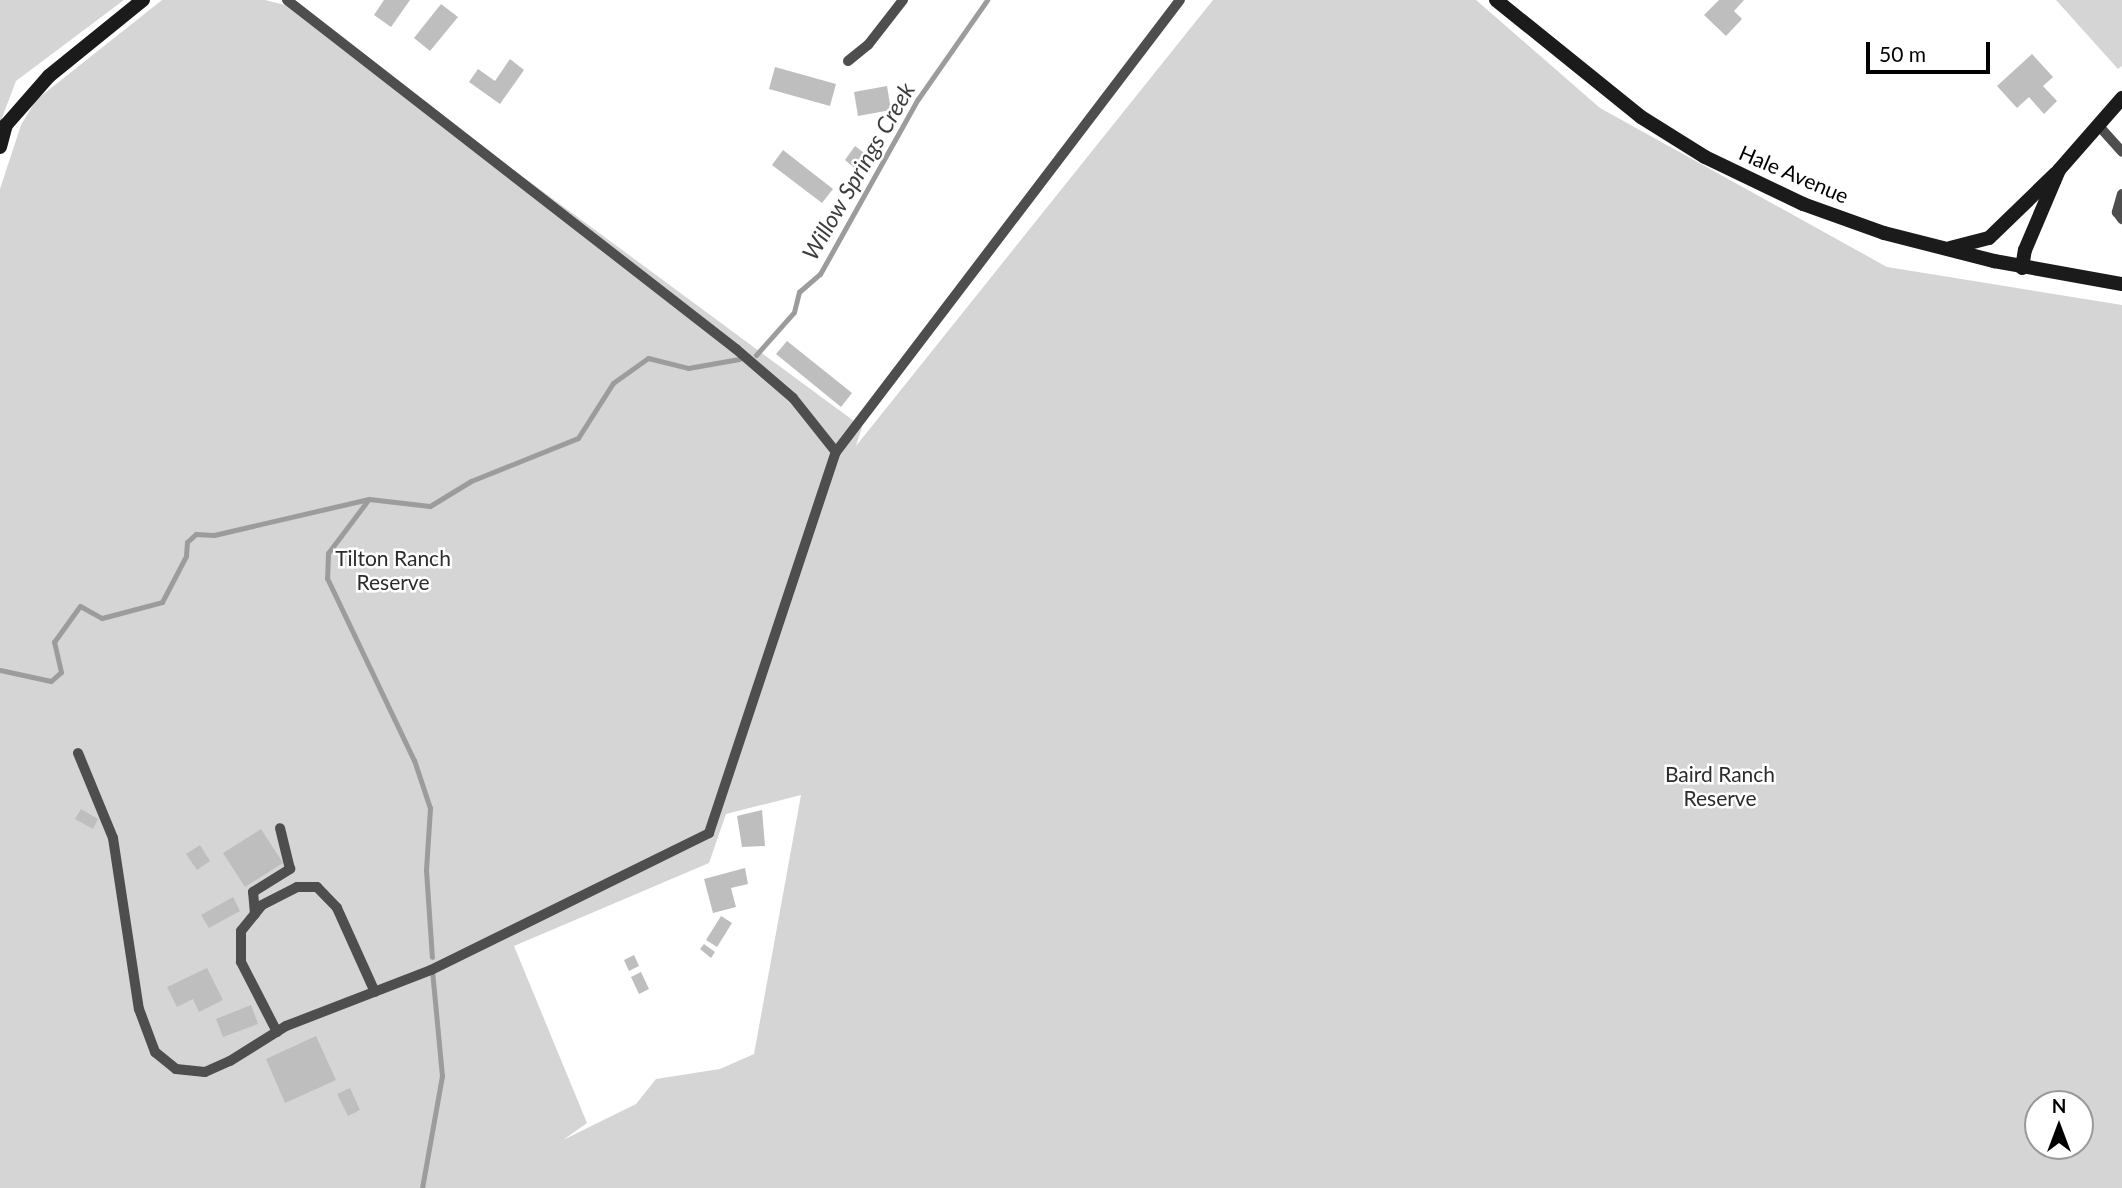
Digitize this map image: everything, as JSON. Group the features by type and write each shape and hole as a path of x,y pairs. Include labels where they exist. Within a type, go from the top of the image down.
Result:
{"main road":[{"path":"0,147 6,125 49,76 143,0"},
{"name":"Hale Avenue","path":"1496,0 1588,78 1705,157 1802,204 1946,249 2022,268 2122,284"},
{"path":"1946,249 1989,238 2059,170 2122,98"},
{"path":"2022,268 2025,250 2059,170"}],"lane":[{"path":"287,0 736,349 793,398 836,452"},
{"path":"848,61 869,45 903,0"},
{"path":"78,753 113,838 139,1009 155,1052 176,1069 205,1072 277,1031 431,970 709,833 836,452 1180,0"},
{"path":"2098,125 2122,152"},
{"path":"2122,194 2117,212 2122,219"},
{"path":"255,914 253,892 290,869 280,828"},
{"path":"277,1031 241,962 241,931 262,905 297,887 317,887 337,908 375,992"}],"green space":[{"path":"0,0 124,0 16,81 0,123"},
{"path":"162,0 265,0 293,7 862,427 856,446 1213,0 1476,0 1600,108 1887,267 2122,305 2122,1188 0,1188 0,189 21,125 36,100","holes":["801,795 754,1054 720,1069 656,1079 636,1104 563,1140 587,1123 514,946 709,863 726,814"]},
{"path":"2056,0 2122,0 2122,66 2118,69"}],"building":[{"path":"384,0 410,0 391,27 374,15"},
{"path":"1719,0 1744,0 1734,11 1742,19 1726,36 1704,15"},
{"path":"441,4 458,17 430,51 414,38"},
{"path":"2032,54 2053,77 2043,86 2057,101 2044,114 2029,97 2017,108 1997,86"},
{"path":"510,59 524,70 500,104 469,82 478,69 495,81"},
{"path":"775,67 836,84 830,106 769,89"},
{"path":"887,86 891,110 858,116 854,92"},
{"path":"855,146 868,156 857,170 845,160"},
{"path":"783,150 833,189 822,203 772,165"},
{"path":"787,341 852,393 841,407 776,354"},
{"path":"81,809 98,819 93,829 75,819"},
{"path":"762,810 765,846 742,847 737,816"},
{"path":"261,829 283,863 245,887 223,853"},
{"path":"200,845 210,861 197,870 186,854"},
{"path":"745,868 748,884 731,888 736,907 713,913 704,879"},
{"path":"233,897 240,911 209,928 201,915"},
{"path":"721,916 732,923 717,947 706,940"},
{"path":"704,944 715,952 711,958 700,949"},
{"path":"634,955 639,966 629,971 624,960"},
{"path":"207,968 223,1000 199,1012 193,999 177,1007 167,987"},
{"path":"641,972 649,989 639,994 631,977"},
{"path":"251,1005 258,1024 223,1037 216,1019"},
{"path":"316,1036 336,1080 285,1103 266,1059"},
{"path":"350,1088 360,1110 348,1116 337,1094"}],"waterway":[{"name":"Willow Springs Creek","path":"756,355 794,312 799,292 820,274 918,99 987,0"},
{"name":"Willow Springs Creek","path":"0,670 51,681 61,672 54,642 80,606 102,618 162,602 186,556 187,542 196,534 214,535 369,499 430,506 471,481 578,438 613,383 648,358 688,368 739,359"},
{"path":"368,500 328,553 327,578 414,760 430,808 426,870 432,957"},
{"path":"422,1188 442,1076 432,971"}],"park label":[{"name":"Tilton Ranch Reserve","path":"393,570"},
{"name":"Baird Ranch Reserve","path":"1720,786"}]}
